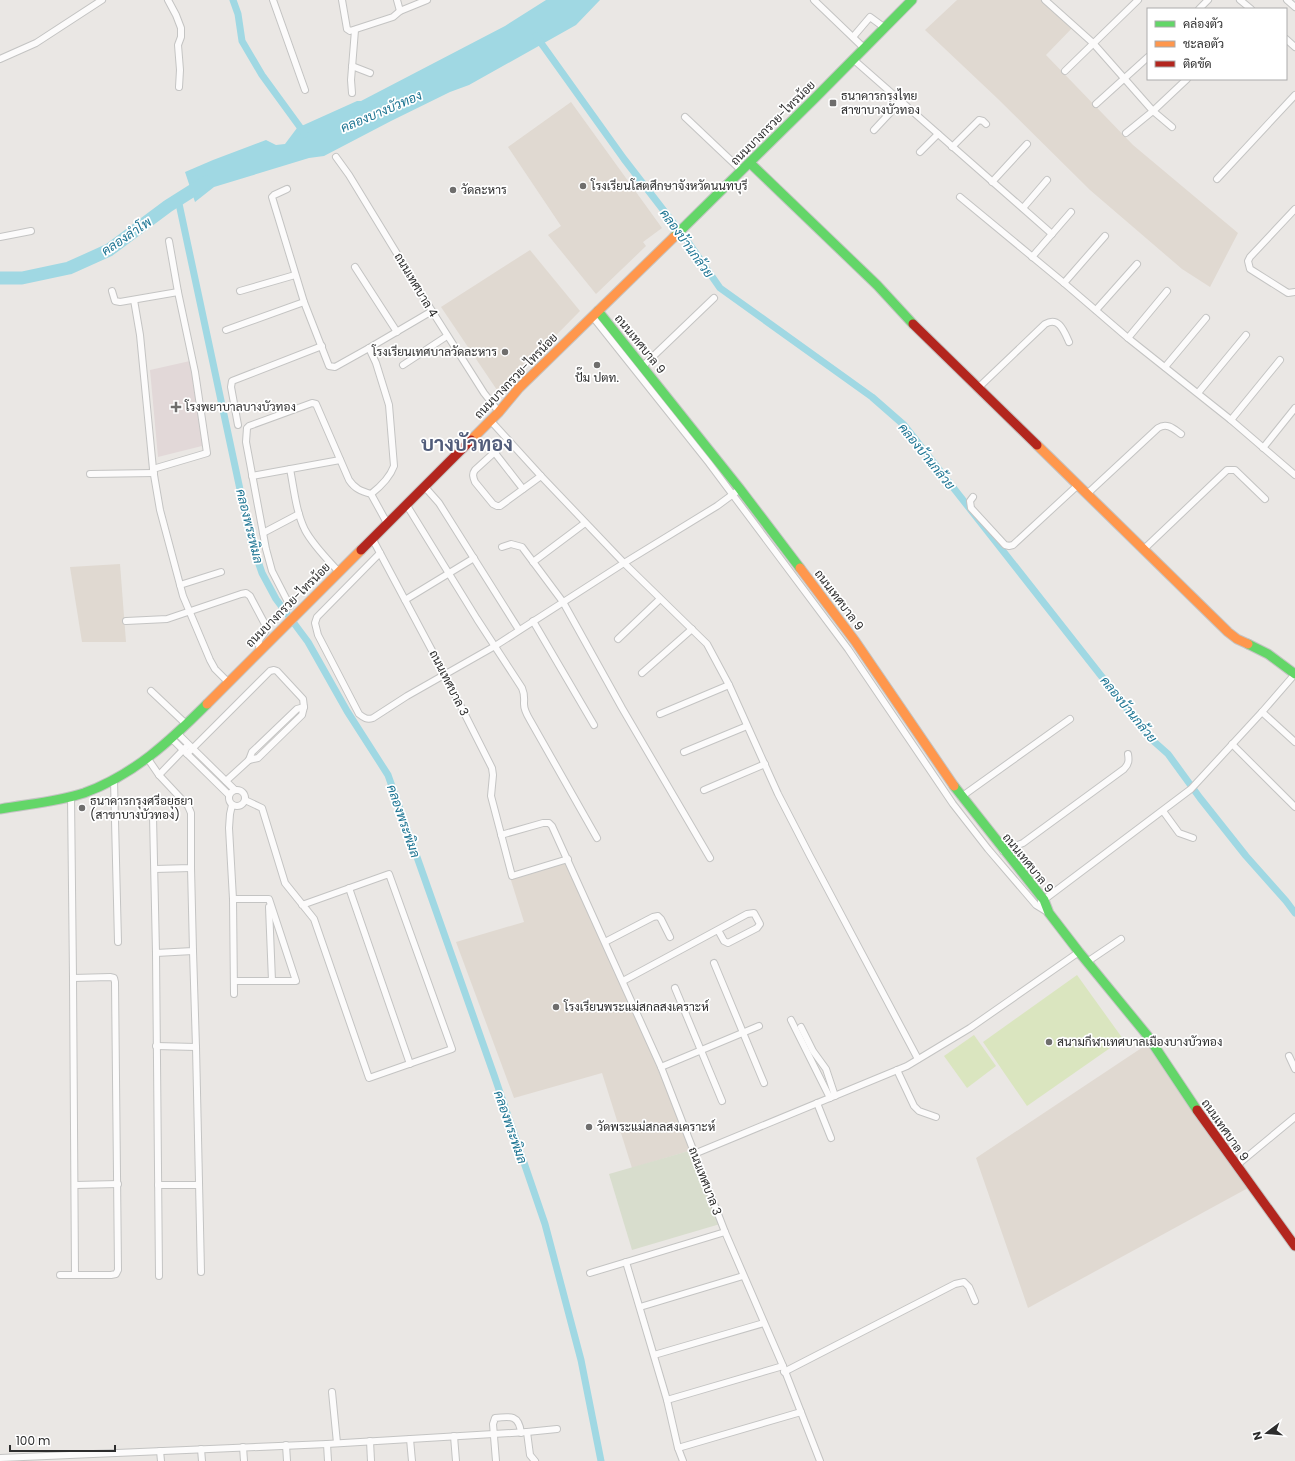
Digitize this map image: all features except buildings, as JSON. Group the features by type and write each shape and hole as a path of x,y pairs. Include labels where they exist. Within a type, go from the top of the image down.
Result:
{"street":[{"path":"0,59 36,43 102,0"},
{"path":"168,0 176,15 180,28 181,37 178,45 179,87"},
{"path":"273,0 305,90"},
{"path":"342,0 348,31 392,17 400,11 427,0"},
{"path":"397,0 400,11"},
{"path":"814,0 865,49"},
{"name":"ถนนบางกรวย-ไทรน้อย","path":"0,809 71,796 101,786 114,780 148,759 175,736 338,571 499,412 519,388 742,171 865,49 912,0"},
{"path":"1045,0 1093,43 1153,111 1172,127"},
{"path":"1065,71 1138,0"},
{"path":"1200,8 1208,0"},
{"path":"1240,0 1250,8"},
{"path":"1287,0 1295,7"},
{"path":"853,37 869,17 885,28"},
{"path":"352,93 352,66 355,30"},
{"path":"1287,41 1295,47"},
{"path":"1096,104 1147,57"},
{"path":"854,60 1052,234"},
{"path":"352,66 370,73"},
{"path":"1126,133 1187,80"},
{"path":"1218,179 1295,95"},
{"path":"874,130 901,101"},
{"path":"685,117 742,171"},
{"path":"952,147 979,120 986,124"},
{"path":"920,152 938,134"},
{"path":"992,182 1028,144"},
{"name":"ถนนเทศบาล 4","path":"336,157 447,336 484,393 499,412"},
{"path":"750,163 876,285 907,319 1228,632 1237,639 1268,654 1295,674 1191,789 1040,902"},
{"path":"1023,208 1047,180"},
{"path":"287,189 274,194 272,197 295,276 329,365 333,367 432,311"},
{"path":"960,197 1128,338 1198,393 1295,474"},
{"path":"1295,209 1250,256 1248,261 1250,269 1288,294 1295,292"},
{"path":"1032,257 1071,212"},
{"path":"0,237 31,231"},
{"path":"1064,283 1105,236"},
{"path":"90,474 154,471 207,453 196,372 178,292 169,241"},
{"path":"1096,310 1137,264"},
{"path":"356,267 396,332"},
{"path":"240,291 295,276"},
{"path":"112,291 116,302 178,292"},
{"path":"1128,338 1167,291"},
{"path":"643,366 714,298"},
{"path":"134,300 140,335 142,374 160,510 183,596 210,660 228,682"},
{"path":"226,330 304,302"},
{"name":"ถนนเทศบาล 9","path":"595,313 643,366 737,492 848,649 953,804 988,849 1040,902"},
{"name":"ถนนเทศบาล 9","path":"595,313 641,377 737,492 855,641 961,797 1004,851 1078,952 1147,1035 1170,1072 1236,1166 1295,1246"},
{"path":"1165,367 1206,318"},
{"path":"978,388 1045,324 1054,321 1060,325 1069,342"},
{"path":"403,365 447,336"},
{"path":"1198,393 1246,336"},
{"path":"238,425 231,386 232,381 322,346"},
{"path":"369,348 376,363 389,406 394,466 380,487 371,494"},
{"path":"1230,420 1280,360"},
{"path":"290,606 272,571 263,534 246,442 247,428 249,426 314,403 318,405 340,460 354,487 360,491 371,494 387,523"},
{"path":"1263,448 1295,408"},
{"path":"490,420 624,564 707,644 729,685 778,794 813,863 918,1059"},
{"path":"1087,494 1162,425 1169,426 1181,434"},
{"path":"508,440 475,470 473,477 475,482 493,504 500,506 541,476"},
{"path":"495,453 523,489"},
{"path":"252,476 340,460"},
{"path":"290,469 299,514 305,529 310,538 338,571"},
{"path":"1144,549 1228,470 1235,470 1265,499"},
{"path":"973,497 970,501 971,508 1005,545 1010,546 1013,545 1078,485"},
{"path":"424,486 439,503 519,630"},
{"path":"380,553 317,617 315,622 318,635 359,714 363,718 368,719 373,718 407,696 495,646 737,492"},
{"path":"406,504 522,688 526,712 596,838"},
{"path":"263,534 299,514"},
{"path":"533,562 585,522"},
{"name":"ถนนเทศบาล 3","path":"372,538 445,675 492,768 491,796 512,876 568,859"},
{"path":"502,547 511,544 522,547 563,602 622,708 710,858"},
{"path":"405,600 474,558"},
{"path":"180,585 221,572"},
{"path":"126,621 167,619 246,593 250,596 267,628 258,641 260,650"},
{"path":"618,639 660,599"},
{"path":"533,621 594,725"},
{"path":"642,674 692,629"},
{"path":"159,775 270,671 274,670 277,671 301,696 304,707 302,715 258,758 249,760"},
{"path":"660,714 729,685"},
{"path":"151,691 186,724"},
{"path":"226,781 249,760 252,752 296,709 304,707"},
{"path":"1262,712 1295,742"},
{"path":"961,797 1070,719"},
{"path":"684,752 747,726"},
{"path":"276,729 282,735"},
{"path":"175,736 191,746 235,790 244,792 245,800 240,806 232,805"},
{"path":"175,736 185,752 229,795"},
{"path":"1232,744 1295,807"},
{"path":"1004,851 1023,843 1124,769 1128,765 1128,754"},
{"path":"148,759 159,775 188,806 191,813 201,1272"},
{"path":"704,790 765,764"},
{"path":"114,780 118,942"},
{"path":"234,994 233,899 230,828 230,814 232,805 229,801 229,795 235,790"},
{"path":"71,796 75,1274"},
{"path":"245,800 262,808 285,883 302,905 314,919 369,1078 452,1050 389,874 302,905"},
{"path":"1163,811 1179,833 1193,838"},
{"path":"153,816 155,869 159,1276"},
{"name":"ถนนเทศบาล 3","path":"501,834 543,822 549,823 552,826 661,1067 725,1232 784,1369 820,1461"},
{"path":"155,869 191,868"},
{"path":"349,888 410,1064"},
{"path":"233,899 269,899"},
{"path":"234,981 296,981 269,899"},
{"path":"269,899 272,981"},
{"path":"623,981 751,912 756,915 760,924 757,928 728,943 724,941 718,930"},
{"path":"605,942 653,917 658,916 670,937"},
{"path":"1087,962 1121,939"},
{"path":"156,953 193,951"},
{"path":"694,1154 897,1070 918,1059 970,1028 1078,952"},
{"path":"714,963 764,1083"},
{"path":"60,1274 116,1274 118,1270 115,982 114,978 110,977 73,978"},
{"path":"675,988 722,1101"},
{"path":"791,1020 832,1097"},
{"path":"661,1067 759,1026"},
{"path":"801,1027 813,1051 826,1069 832,1097"},
{"path":"156,1046 196,1047"},
{"path":"1289,1056 1295,1068"},
{"path":"897,1070 914,1106 919,1111 936,1117"},
{"path":"817,1103 831,1138"},
{"path":"1236,1166 1295,1117"},
{"path":"75,1185 118,1184"},
{"path":"158,1185 199,1185"},
{"path":"590,1273 725,1232"},
{"path":"626,1262 654,1354 667,1400 678,1448 683,1461"},
{"path":"640,1307 743,1276"},
{"path":"667,1400 784,1369 955,1284 964,1282 967,1284 975,1301"},
{"path":"654,1354 764,1323"},
{"path":"332,1392 337,1443"},
{"path":"678,1448 801,1412"},
{"path":"496,1461 493,1420 497,1418 514,1418 518,1419 524,1432 530,1455 535,1461"},
{"path":"0,1458 71,1458 118,1453 327,1444 557,1430"},
{"path":"454,1436 456,1461"},
{"path":"410,1438 412,1461"},
{"path":"370,1441 371,1461"},
{"path":"327,1444 328,1461"},
{"path":"286,1445 287,1461"},
{"path":"243,1447 244,1461"},
{"path":"201,1449 202,1461"},
{"path":"160,1451 160,1461"},
{"path":"118,1453 119,1461"}],"shaded area":[{"path":"957,0 1049,0 1076,24 1046,55 1133,145 1238,233 1210,287 1182,269 1090,190 998,99 925,30"},
{"name":"โรงเรียนโสตศึกษาจังหวัดนนทบุรี","path":"571,102 662,228 643,242 646,246 596,294 548,235 561,226 508,147"},
{"name":"โรงเรียนเทศบาลวัดละหาร","path":"530,250 580,311 499,393 441,307"},
{"name":"โรงพยาบาลบางบัวทอง","path":"190,361 206,445 158,457 150,370"},
{"path":"120,564 126,642 82,642 70,567"},
{"name":"โรงเรียนพระแม่สกลสงเคราะห์","path":"569,860 692,1150 632,1168 602,1073 514,1098 456,942 524,922 510,877"},
{"path":"1149,1043 1248,1188 1028,1308 976,1158"}],"green space":[{"path":"1077,975 1123,1039 1027,1106 983,1042"},
{"path":"974,1035 996,1066 967,1088 944,1056"},
{"path":"692,1150 720,1224 632,1250 609,1174"}],"water":[{"name":"คลองบางบัวทอง","path":"546,0 600,0 576,25 469,85 450,92 324,156 309,158 214,187 195,202 185,172 266,140 276,145 285,144 297,128 357,101 361,101 505,26"}],"waterway":[{"path":"233,0 238,14 242,41 262,75 305,134"},
{"name":"คลองบ้านกล้วย","path":"536,36 624,159 688,242 720,288 872,397 904,425 1150,738 1168,754 1200,798 1246,856 1295,913"},
{"name":"คลองลำโพ","path":"0,278 22,278 69,268 109,250 168,206 206,182"},
{"name":"คลองพระพิมล","path":"178,199 251,541 262,573 276,599 308,642 347,711 388,775 545,1224 581,1360 601,1461"}],"traffic: fast":[{"path":"674,237 912,0"},
{"path":"750,163 877,285 913,324"},
{"path":"598,311 740,489 800,568"},
{"path":"1248,644 1268,654 1295,674"},
{"path":"0,809 63,799 84,793 119,777 151,755 180,731 207,704"},
{"path":"954,786 1044,900 1049,913 1079,952 1147,1035 1197,1110"}],"traffic: slow":[{"path":"471,440 499,412 519,388 674,237"},
{"path":"1037,445 1228,632 1237,639 1248,644"},
{"path":"207,704 361,550"},
{"path":"800,568 855,641 954,786"}],"traffic: jam":[{"path":"913,324 1037,445"},
{"path":"361,550 471,440"},
{"path":"1197,1110 1295,1246"}],"place":[{"name":"ธนาคารกรุงไทย สาขาบางบัวทอง","path":"833,103"},
{"name":"โรงเรียนโสตศึกษาจังหวัดนนทบุรี","path":"583,186"},
{"name":"วัดละหาร","path":"453,190"},
{"name":"โรงเรียนเทศบาลวัดละหาร","path":"505,352"},
{"name":"ปั๊ม ปตท.","path":"597,365"},
{"name":"โรงพยาบาลบางบัวทอง","path":"176,407"},
{"name":"ธนาคารกรุงศรีอยุธยา (สาขาบางบัวทอง)","path":"82,808"},
{"name":"โรงเรียนพระแม่สกลสงเคราะห์","path":"556,1007"},
{"name":"สนามกีฬาเทศบาลเมืองบางบัวทอง","path":"1049,1042"},
{"name":"วัดพระแม่สกลสงเคราะห์","path":"589,1127"}],"district":[{"name":"บางบัวทอง","path":"467,444"}]}
